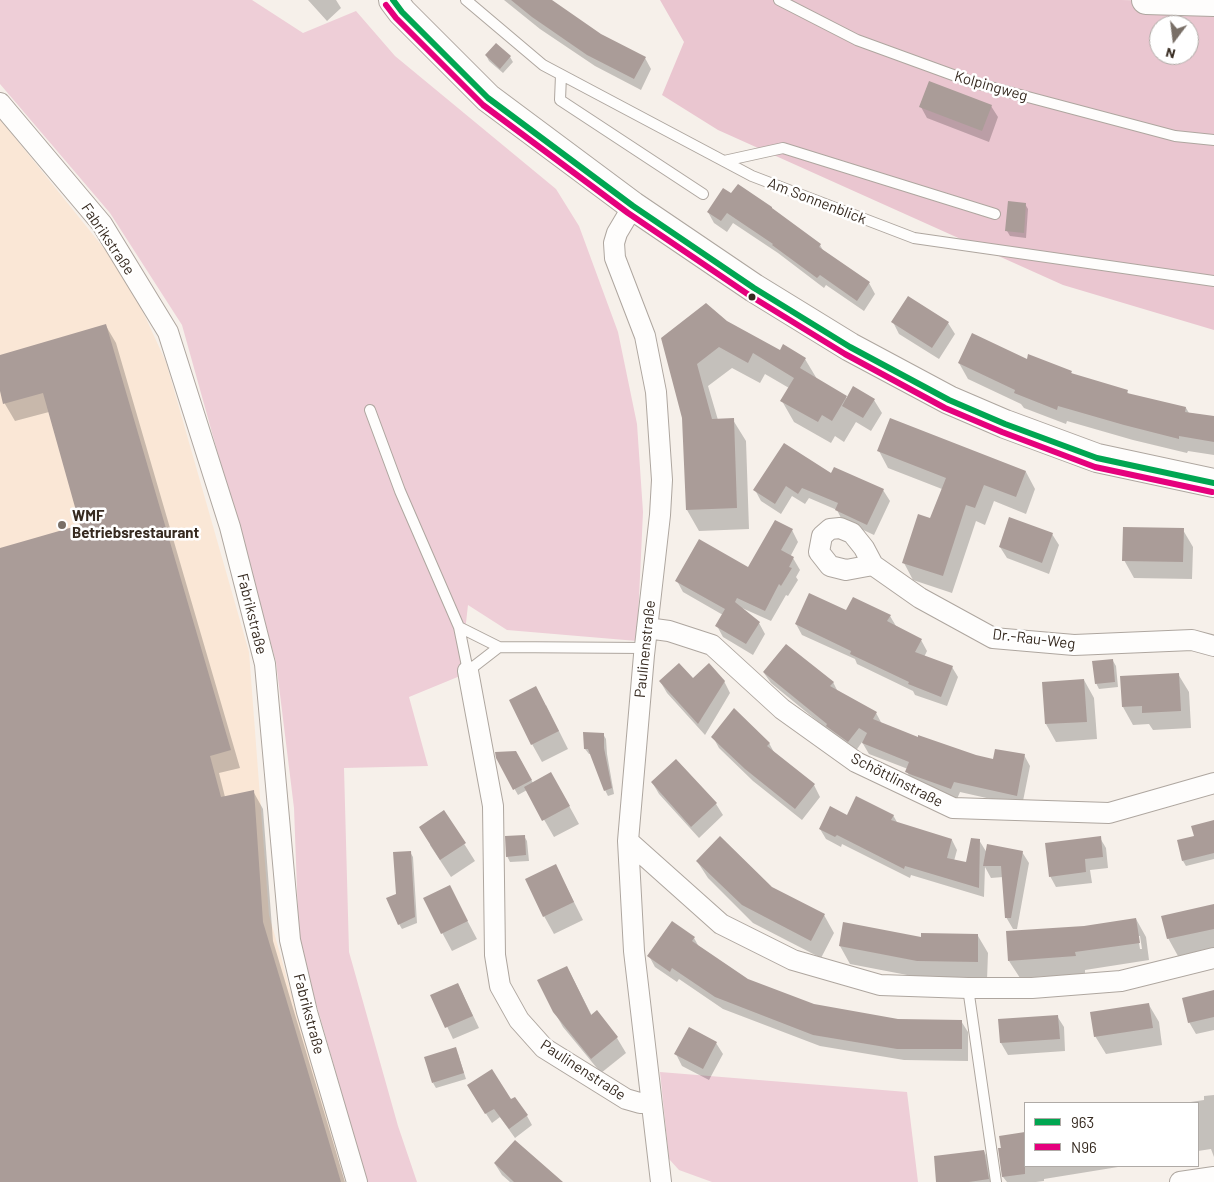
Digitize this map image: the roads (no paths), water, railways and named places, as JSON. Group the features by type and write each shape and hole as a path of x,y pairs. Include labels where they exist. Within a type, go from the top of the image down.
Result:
{"main road":[{"path":"393,0 402,12 488,98 633,206 762,293 850,347 949,400 1006,424 1097,458 1214,483"},
{"path":"1146,0 1214,2"}],"street":[{"name":"Fabrikstraße","path":"0,103 102,224 168,332 230,527 264,664 290,940 307,1012 357,1182"},
{"name":"Paulinenstraße","path":"633,206 617,233 614,243 615,258 645,336 656,392 662,480 660,515 644,648 628,841 634,951 650,1102 666,1181"},
{"name":"Dr.-Rau-Weg","path":"873,565 920,598 993,638 1074,646 1192,640 1214,646"},
{"name":"Schöttlinstraße","path":"647,628 669,631 712,645 782,709 856,762 953,808 1108,813 1214,783"},
{"name":"Paulinenstraße","path":"468,671 492,806 494,955 500,986 519,1020 544,1048 626,1100 640,1103 650,1102"},
{"path":"628,841 721,924 793,960 880,985 1032,988 1121,981 1214,958"},
{"path":"1180,1182 1214,1178"}],"lane":[{"name":"Am Sonnenblick","path":"466,0 543,65 561,75 752,176 914,238 1214,281"},
{"name":"Kolpingweg","path":"779,0 857,40 976,83 1175,136 1214,140"},
{"path":"561,75 560,100 703,194"},
{"path":"724,161 783,148 995,214"},
{"path":"370,410 400,491 459,627 468,671 498,647"},
{"path":"459,627 498,647 644,648"},
{"path":"968,988 996,1182"}],"place":[{"name":"WMF Betriebsrestaurant","path":"62,525"}]}
